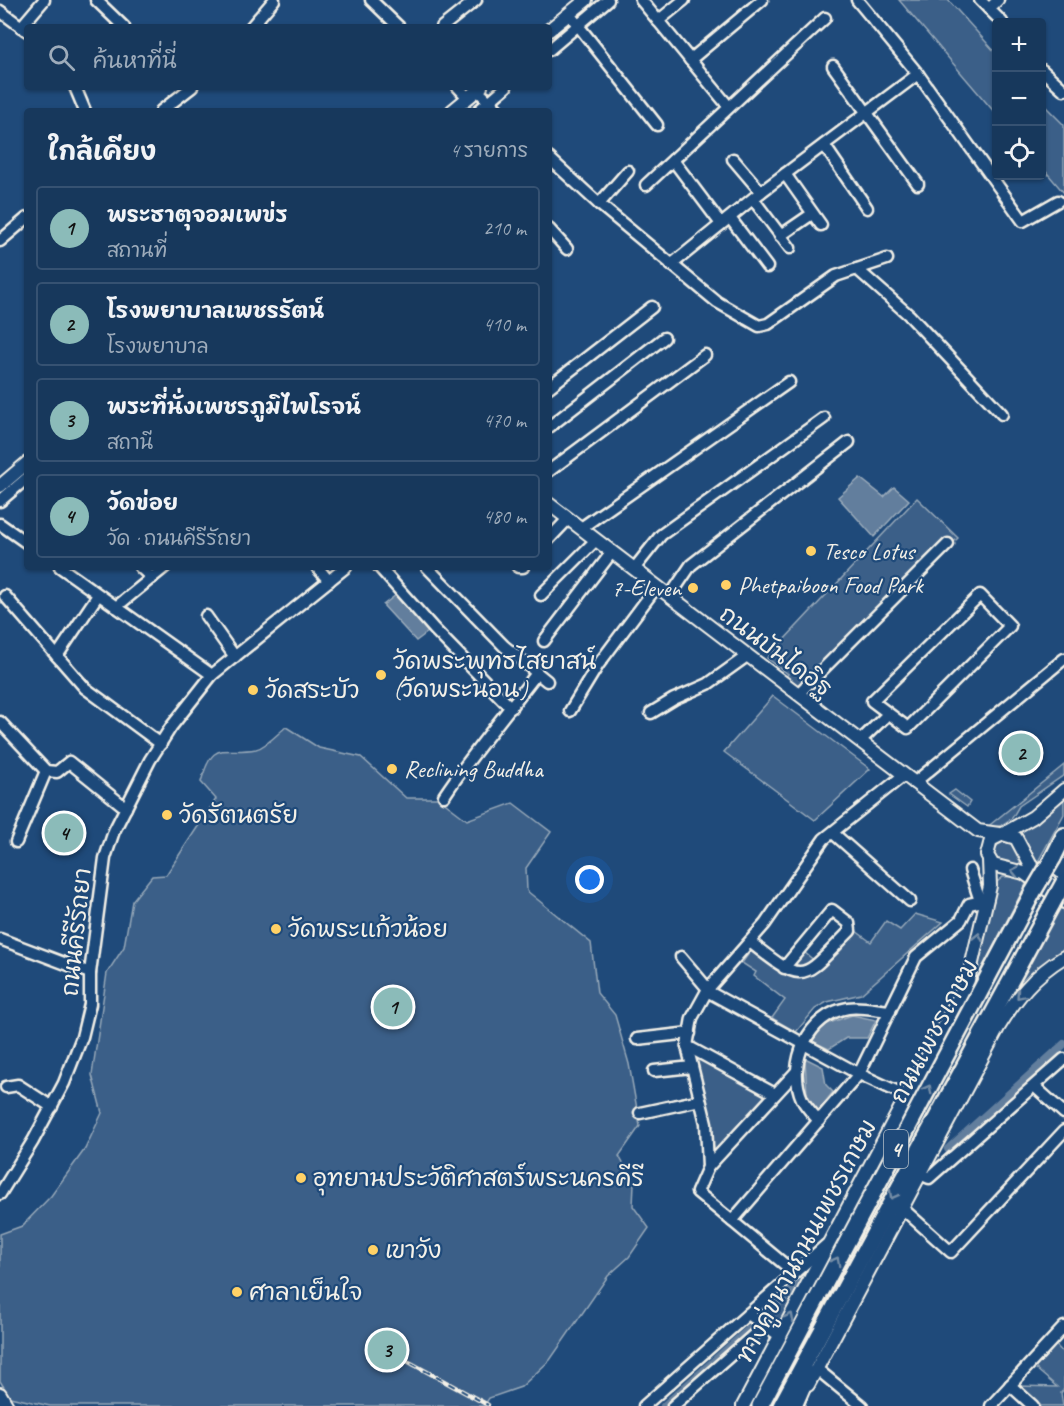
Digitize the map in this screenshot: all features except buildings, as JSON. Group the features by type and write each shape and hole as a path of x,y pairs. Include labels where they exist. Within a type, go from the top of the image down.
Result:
{"highway":[{"name":"ถนนเพชรเกษม","path":"760,1406 1064,836"},
{"name":"ถนนเพชรเกษม","path":"781,1406 869,1240 1058,903 1064,882"},
{"path":"795,1406 869,1240"}],"main road":[{"path":"552,28 585,0"},
{"path":"456,108 475,92"},
{"path":"0,486 24,466"},
{"name":"ถนนบันไดอิฐ","path":"552,506 978,831 1001,834"},
{"path":"987,855 991,840 1034,817 1064,790"},
{"path":"978,831 987,855 996,867 1024,873 1058,903"},
{"path":"1001,834 1016,838 1038,874 1064,892"},
{"name":"ทางคู่ขนานถนนเพชรเกษม","path":"742,1406 968,980 983,901 990,886 987,855"},
{"name":"4","path":"795,1406 1013,1002 1036,976 1064,957"},
{"path":"0,1394 7,1406"}],"street":[{"path":"27,24 44,0"},
{"path":"96,0 121,24"},
{"path":"254,24 274,0"},
{"path":"371,0 396,24"},
{"path":"446,24 476,0"},
{"path":"552,48 608,0"},
{"path":"641,0 729,107"},
{"path":"658,21 684,0"},
{"path":"690,60 762,0"},
{"path":"857,0 918,74 1023,221 1058,201"},
{"path":"980,0 998,18"},
{"path":"989,9 999,0"},
{"path":"0,10 24,29"},
{"path":"569,14 657,125"},
{"path":"646,185 825,18"},
{"path":"833,66 868,111 918,184"},
{"path":"1043,72 1064,90"},
{"path":"672,265 785,174 918,74"},
{"path":"76,90 85,108"},
{"path":"482,108 503,90"},
{"path":"164,108 178,91"},
{"path":"475,92 496,108"},
{"path":"824,145 867,208"},
{"path":"733,159 780,236 790,248"},
{"path":"673,160 767,267"},
{"path":"552,161 599,204 717,302 759,326 768,324 836,276 886,259"},
{"path":"599,204 628,171"},
{"path":"785,174 821,225"},
{"path":"780,236 812,214"},
{"path":"2,234 24,220"},
{"path":"552,232 567,249"},
{"path":"857,269 909,315 1002,414"},
{"path":"552,385 652,307"},
{"path":"552,425 664,338"},
{"path":"552,469 705,355"},
{"path":"581,528 789,382"},
{"path":"634,569 661,535 824,418"},
{"path":"670,596 691,565 849,442"},
{"path":"0,501 24,481"},
{"path":"552,536 568,519"},
{"path":"0,524 24,541"},
{"path":"541,596 596,540"},
{"path":"798,694 948,544"},
{"path":"544,642 612,552"},
{"path":"64,570 212,675"},
{"path":"143,570 152,578"},
{"path":"116,607 161,570"},
{"path":"320,570 329,581"},
{"name":"ถนนคีรีรัถยา","path":"0,1194 51,1107 82,1037 90,1004 90,973 105,858 126,808 160,744 212,675 342,570"},
{"path":"382,570 434,629 511,708"},
{"path":"430,570 504,646 548,681"},
{"path":"570,711 598,665 657,586"},
{"path":"57,656 98,595"},
{"path":"980,595 1010,626 908,728 888,714 872,701 980,595"},
{"path":"5,596 85,688 160,744"},
{"path":"206,616 235,657"},
{"path":"651,714 674,699 708,684 747,656"},
{"path":"708,1167 706,1123 687,1046 692,1018 707,990 750,942 820,845 1064,659"},
{"path":"444,796 471,754 511,708 537,673"},
{"path":"860,741 888,714"},
{"path":"0,722 45,771 57,772 69,762 126,808"},
{"path":"16,842 45,771"},
{"path":"833,833 910,901"},
{"path":"732,1221 859,1074 916,957 961,920 969,904 983,901 970,870"},
{"path":"750,942 784,968 795,974 803,973 815,967 850,931 849,923 832,910 784,968"},
{"path":"0,939 90,973"},
{"path":"681,957 707,990 802,1044 907,1096"},
{"path":"795,1273 697,1192 708,1167 795,1072 802,1044 821,1019 848,1008 890,1011"},
{"path":"637,1039 690,1034"},
{"path":"687,1046 776,1094"},
{"path":"920,1174 929,1178 1064,1059"},
{"path":"654,1071 692,1067"},
{"path":"795,1072 802,1099 819,1121"},
{"path":"6,1087 11,1084 18,1085 51,1107"},
{"path":"1034,1086 1064,1113"},
{"path":"640,1113 700,1100"},
{"path":"902,1208 951,1252 1064,1131"},
{"path":"644,1406 829,1243"},
{"path":"750,1315 780,1336"},
{"path":"660,1392 678,1405 763,1324"},
{"path":"991,1406 1061,1336"},
{"path":"817,1369 862,1406"},
{"path":"1010,1385 1033,1406"}],"shaded area":[{"path":"899,0 948,0 992,49 992,109"},
{"path":"1046,107 1064,125 1064,193 1046,172"},
{"path":"860,478 884,497 894,487 909,500 874,537 838,497"},
{"path":"917,498 958,538 799,690 785,678 788,674 767,658"},
{"path":"396,595 428,632 416,641 383,605"},
{"path":"773,696 870,769 815,820 724,752"},
{"path":"286,727 319,748 361,757 406,798 438,798 467,820 513,803 551,832 526,868 527,891 591,943 597,993 615,1015 629,1064 640,1126 619,1156 634,1183 633,1206 649,1228 629,1257 608,1276 550,1360 521,1387 489,1398 484,1406 50,1406 10,1397 0,1381 0,1234 22,1226 51,1196 85,1149 102,1113 92,1075 107,973 124,947 132,901 152,876 166,875 216,799 201,782 210,759 220,751 260,748"},
{"path":"1064,765 1064,775 1019,806 1012,818 1000,826 986,828"},
{"path":"955,790 970,802 967,807 949,794"},
{"path":"1064,797 1064,814 1036,865 1018,831"},
{"path":"1002,840 1013,843 1027,868 994,859 993,848"},
{"path":"1019,876 1028,880 942,1045 968,989 997,882 1003,877"},
{"path":"1060,904 1064,908 1064,951 1052,958 989,1037 1027,957"},
{"path":"915,914 943,922 861,994 827,1002 815,1009 796,1032 772,1018 785,1000 754,976 756,972 742,963 757,942 784,964 798,947 816,962 849,926 871,942 886,921 900,930"},
{"path":"852,1015 876,1020 867,1038 846,1038 829,1049 810,1040 821,1026"},
{"path":"697,1057 761,1091 765,1098 714,1156 711,1155 693,1060"},
{"path":"805,1058 823,1067 826,1085 833,1092 818,1111 807,1096"},
{"path":"804,1275 776,1332 753,1315"},
{"path":"1056,1345 1064,1354 1064,1389 1061,1393 1063,1406 1041,1406 1019,1386 1057,1387 1035,1368"}],"waterway":[{"path":"948,1149 1064,1044"},
{"path":"664,1406 805,1279"}],"railway":[{"path":"387,1350 488,1405"}],"place":[{"name":"Tesco Lotus","path":"811,551"},
{"name":"Phetpaiboon Food Park","path":"726,585"},
{"name":"7-Eleven","path":"693,588"},
{"name":"วัดพระพุทธไสยาสน์ (วัดพระนอน)","path":"381,675"},
{"name":"วัดสระบัว","path":"253,690"},
{"name":"โรงพยาบาลเพชรรัตน์","path":"1021,753"},
{"name":"Reclining Buddha","path":"392,769"},
{"name":"วัดรัตนตรัย","path":"167,815"},
{"name":"วัดข่อย","path":"64,833"},
{"name":"วัดพระแก้วน้อย","path":"276,929"},
{"name":"พระธาตุจอมเพข่ร","path":"393,1007"},
{"name":"อุทยานประวัติศาสตร์พระนครคีรี","path":"301,1178"},
{"name":"เขาวัง","path":"373,1250"},
{"name":"ศาลาเย็นใจ","path":"237,1292"},
{"name":"พระที่นั่งเพชรภูมิไพโรจน์","path":"387,1350"}]}
